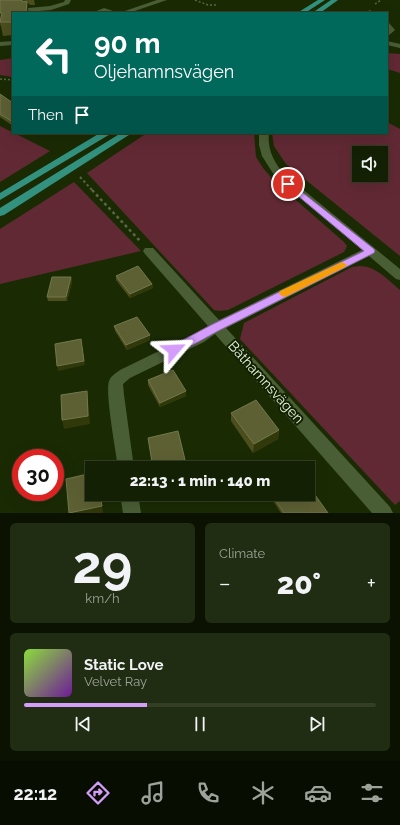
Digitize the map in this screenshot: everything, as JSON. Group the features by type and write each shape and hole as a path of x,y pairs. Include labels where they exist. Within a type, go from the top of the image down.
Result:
{"main road":[{"path":"302,12 322,0"},
{"path":"317,12 335,0"},
{"path":"0,197 103,134"},
{"path":"0,213 125,134"}],"street":[{"path":"27,9 59,6 67,3 68,0"},
{"path":"125,12 164,0"},
{"path":"97,12 104,10 111,12"},
{"path":"388,25 392,30 389,35"},
{"path":"388,42 400,46"},
{"path":"0,44 12,43"},
{"path":"264,134 262,140 264,147 274,168 280,176 400,276"},
{"name":"Båthamnsvägen","path":"149,251 384,513"},
{"path":"125,461 116,395 116,382 125,374 370,251"},
{"path":"130,501 132,513"}],"path":[{"path":"195,0 216,5"},
{"path":"0,79 12,80"},
{"path":"77,176 83,179 149,251"}],"shaded area":[{"path":"388,53 400,54 400,73 388,69"},
{"path":"12,58 12,77 0,75 0,60"},
{"path":"388,123 400,129 400,256 286,164 274,146 272,134 388,134"},
{"path":"0,126 12,132 12,134 16,134 50,151 0,182"},
{"path":"146,134 254,134 256,157 263,168 274,181 347,246 344,252 228,310 214,310 87,173"},
{"path":"74,182 141,251 0,284 0,229"},
{"path":"359,266 371,268 400,290 400,501 395,505 240,339 244,323 352,267"}],"building":[{"path":"0,0 22,0 27,2 26,12 12,12 12,22 0,22 2,13 0,13"},
{"path":"0,94 12,102 12,121 0,114"},
{"path":"138,266 152,284 130,294 116,276"},
{"path":"52,277 71,277 66,297 47,297"},
{"path":"137,317 150,335 126,345 114,326"},
{"path":"81,339 84,361 57,366 55,344"},
{"path":"173,370 186,391 160,403 148,380"},
{"path":"87,391 88,416 62,420 61,395"},
{"path":"256,400 279,430 254,444 231,413"},
{"path":"178,431 185,461 152,461 148,438"},
{"path":"85,475 85,501 101,501 102,506 69,513 66,479"},
{"path":"315,495 328,513 284,513 276,501 315,501"}],"slow traffic":[{"path":"284,294 342,265"}],"route":[{"path":"174,350 199,338 216,327 370,251 288,184"}]}
